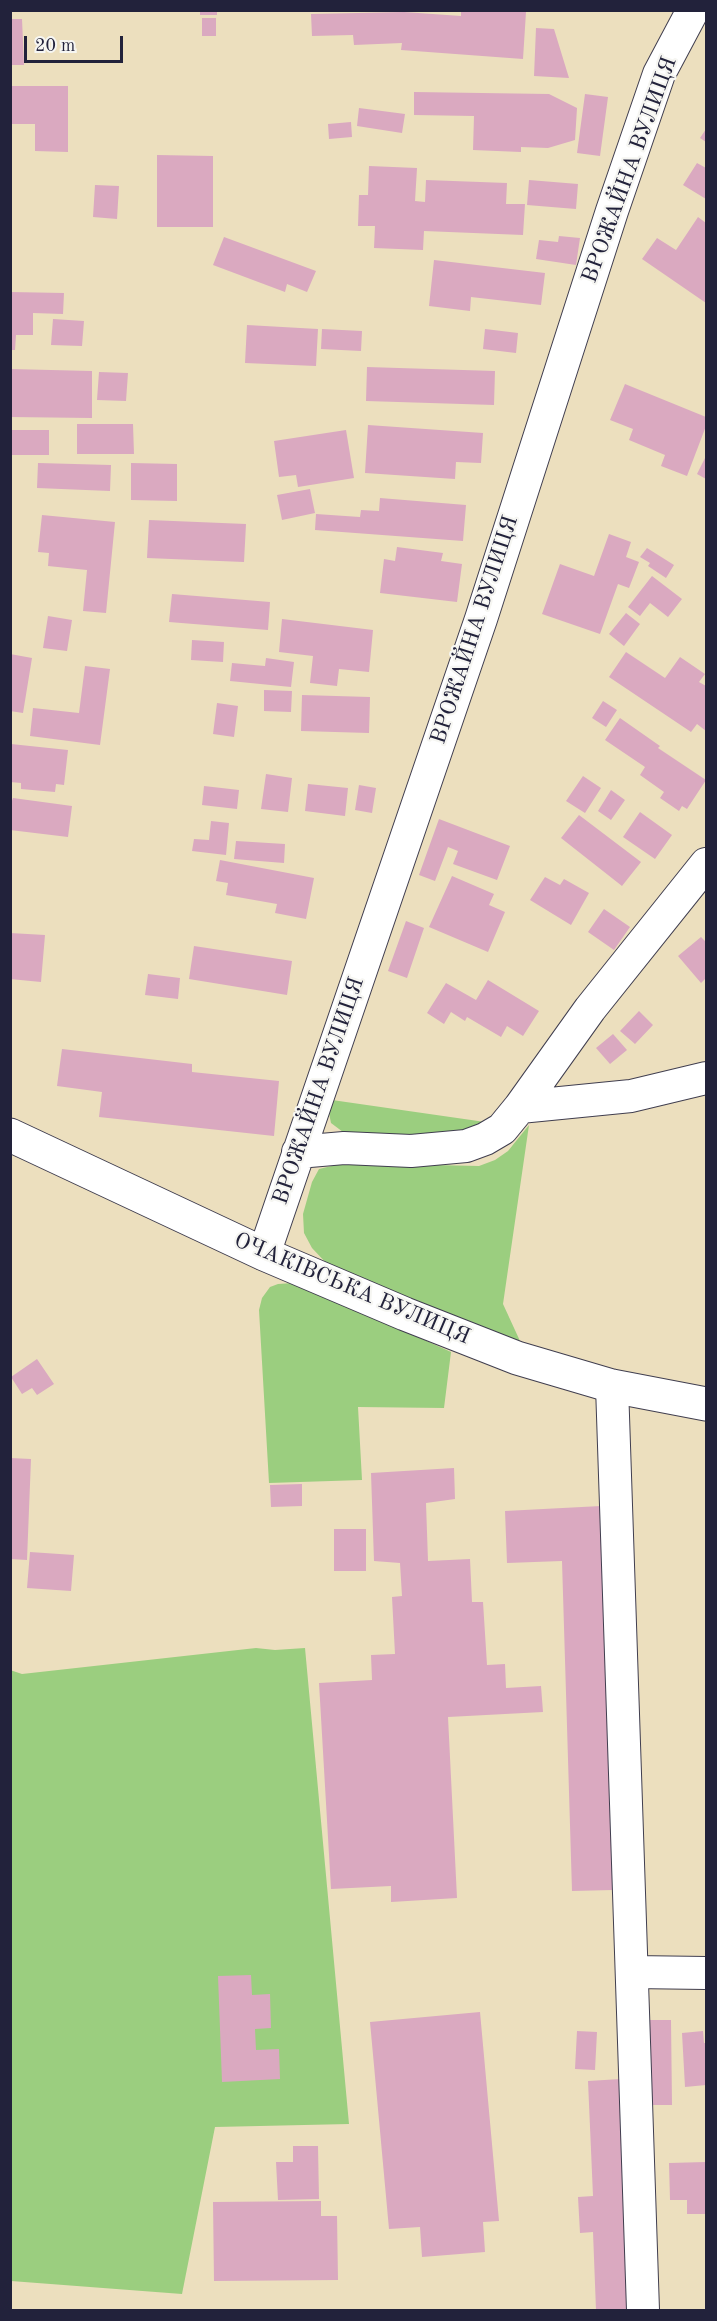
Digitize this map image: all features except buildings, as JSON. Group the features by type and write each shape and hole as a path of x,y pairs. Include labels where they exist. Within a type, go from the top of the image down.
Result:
{"street":[{"name":"ВРОЖАЙНА ВУЛИЦЯ","path":"264,1254 481,619 605,233 659,74 693,10"},
{"path":"298,1152 344,1148 411,1151 466,1146 502,1129 590,1009 706,864"},
{"path":"520,1107 631,1096 706,1078"},
{"name":"ОЧАКІВСЬКА ВУЛИЦЯ","path":"10,1135 264,1254 405,1314 517,1358 612,1386 706,1404"},
{"path":"612,1386 643,2310"},
{"path":"633,1972 706,1973"}],"green space":[{"path":"332,1100 492,1123 461,1137 347,1135 331,1123 329,1113"},
{"path":"529,1125 503,1304 520,1341 414,1302 329,1266 312,1248 304,1233 303,1214 312,1182 319,1169 344,1163 479,1166 495,1160 508,1151"},
{"path":"293,1283 310,1288 451,1352 444,1408 358,1407 362,1480 269,1483 259,1310 262,1298 270,1287"},
{"path":"256,1648 275,1650 305,1648 349,2124 215,2127 182,2294 11,2281 10,1670 22,1674"}]}
